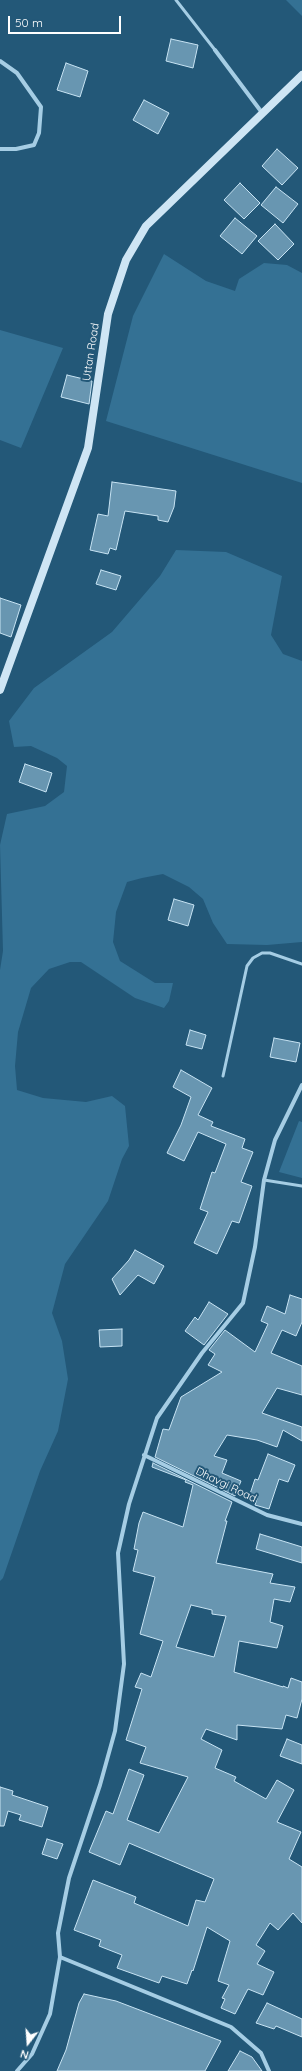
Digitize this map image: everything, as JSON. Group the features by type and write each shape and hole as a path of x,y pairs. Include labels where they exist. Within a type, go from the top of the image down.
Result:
{"main road":[{"name":"Uttan Road","path":"0,690 88,448 108,314 126,260 146,226 302,75"}],"street":[{"path":"215,50 263,114"},
{"path":"0,62 17,73 41,107 40,133 34,145 16,149 0,149"},
{"path":"18,2071 32,2054 50,2014 60,1957 58,1933 69,1878 100,1786 115,1731 124,1664 118,1553 129,1504 157,1418 202,1352 243,1303 255,1247 264,1180 275,1140 302,1085"},
{"name":"Dhavgi Road","path":"144,1455 267,1515 302,1524"},
{"path":"60,1957 231,2027 261,2053 269,2071"}],"lane":[{"path":"176,0 215,50"},
{"path":"223,1076 247,966 252,958 262,953 270,953 302,964"},
{"path":"264,1180 302,1186"}],"shaded area":[{"path":"286,0 302,0 302,16"},
{"path":"164,254 206,281 235,291 239,279 264,263 287,265 302,273 302,483 106,421 133,316"},
{"path":"0,330 63,348 21,448 0,440"},
{"path":"176,550 226,552 282,576 271,635 283,654 302,661 302,942 267,945 227,944 213,923 203,899 189,887 163,874 127,882 116,912 113,942 120,961 155,983 173,983 169,1001 164,1008 135,998 81,962 70,962 49,969 31,988 18,1032 15,1066 17,1090 43,1098 86,1102 112,1096 125,1106 129,1146 122,1159 108,1201 65,1264 52,1313 62,1341 68,1379 58,1431 40,1471 3,1578 0,1581 0,970 3,951 0,845 7,814 45,806 64,792 67,766 57,758 31,746 14,747 9,721 34,688 112,632 160,576"},
{"path":"299,1121 302,1122 302,1178 279,1172"}],"building":[{"path":"171,39 198,45 193,68 166,61"},
{"path":"66,63 88,71 80,97 57,90"},
{"path":"144,100 169,113 158,134 133,120"},
{"path":"277,149 298,168 282,185 262,166"},
{"path":"240,183 260,203 244,219 224,200"},
{"path":"276,187 298,204 283,223 261,205"},
{"path":"235,218 257,236 242,254 220,236"},
{"path":"275,224 294,244 278,260 258,241"},
{"path":"67,375 92,381 89,404 61,397"},
{"path":"112,482 176,491 174,507 168,522 158,520 158,516 125,511 116,550 110,548 108,554 90,550 98,514 108,516"},
{"path":"101,570 121,576 116,590 96,584"},
{"path":"0,598 21,605 11,637 0,633"},
{"path":"25,764 52,773 46,792 19,782"},
{"path":"174,899 194,905 188,926 168,920"},
{"path":"190,1030 206,1035 202,1049 186,1045"},
{"path":"274,1038 300,1043 296,1062 270,1057"},
{"path":"181,1070 212,1088 198,1115 213,1122 211,1126 245,1139 242,1148 253,1152 241,1182 252,1186 239,1223 232,1221 217,1254 194,1243 208,1212 200,1209 212,1172 215,1173 226,1144 198,1132 184,1161 167,1153 181,1125 191,1097 173,1087"},
{"path":"135,1250 164,1266 154,1284 138,1275 120,1295 112,1279 129,1260"},
{"path":"290,1295 302,1299 302,1322 296,1336 282,1330 271,1353 302,1366 302,1395 277,1388 262,1413 302,1427 302,1441 283,1430 277,1447 257,1440 227,1435 214,1456 227,1460 222,1473 241,1481 235,1496 155,1457 163,1429 169,1430 181,1397 222,1372 208,1365 215,1354 209,1350 225,1330 255,1352 268,1324 261,1321 267,1306 285,1314"},
{"path":"209,1302 228,1314 204,1345 185,1331 195,1317 198,1320"},
{"path":"122,1329 122,1346 100,1347 99,1330"},
{"path":"268,1454 295,1465 288,1482 279,1479 269,1509 255,1505 258,1496 250,1494 255,1479 258,1480"},
{"path":"153,1463 232,1502 225,1521 227,1521 216,1563 273,1574 270,1583 295,1587 290,1602 274,1599 270,1622 283,1626 277,1648 239,1641 234,1672 288,1688 291,1678 302,1682 302,1699 297,1718 286,1715 282,1729 237,1725 237,1740 206,1729 201,1739 222,1750 215,1768 236,1777 234,1781 266,1799 277,1780 294,1790 277,1822 301,1832 289,1859 302,1867 302,1923 293,1913 278,1930 270,1923 256,1945 265,1951 257,1964 274,1972 263,1995 248,1989 235,2014 221,2008 225,1999 222,1998 229,1985 218,1981 230,1941 207,1927 193,1971 192,1970 187,1984 162,1976 159,1983 117,1968 122,1955 99,1946 101,1940 74,1930 93,1880 136,1897 134,1903 188,1926 196,1900 205,1902 214,1879 129,1843 120,1865 89,1852 106,1811 113,1814 129,1769 144,1775 127,1820 159,1833 188,1777 140,1763 146,1747 126,1740 142,1689 135,1687 141,1673 151,1677 163,1641 140,1634 155,1577 133,1571 138,1550 134,1549 139,1523 143,1512 183,1527 193,1485 185,1482 186,1480 152,1467","holes":["191,1605 212,1610 212,1614 226,1616 214,1657 176,1647"]},
{"path":"260,1534 302,1547 302,1563 256,1549"},
{"path":"287,1739 302,1745 302,1764 280,1756"},
{"path":"0,1787 13,1791 12,1795 48,1807 42,1827 19,1820 21,1815 8,1811 4,1826 0,1826"},
{"path":"47,1839 63,1844 57,1859 42,1854"},
{"path":"84,1994 116,2001 221,2041 205,2071 57,2071 66,2050 79,2003"},
{"path":"267,2003 302,2019 302,2037 276,2026 274,2029 256,2023"},
{"path":"240,2051 252,2057 262,2071 228,2071"}]}
